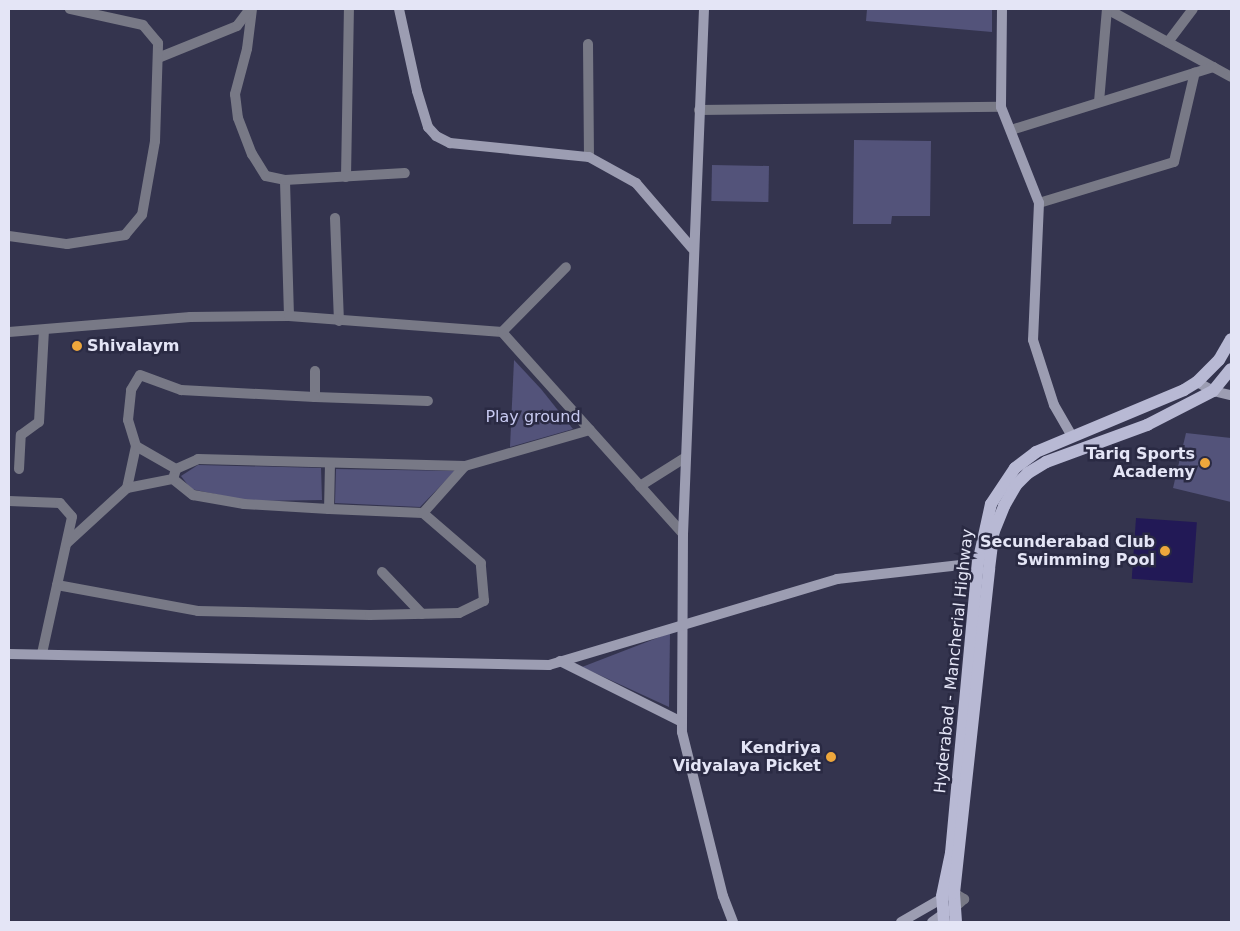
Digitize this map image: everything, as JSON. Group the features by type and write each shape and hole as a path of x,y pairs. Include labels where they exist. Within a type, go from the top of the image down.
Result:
{"main road":[{"name":"Hyderabad - Mancherial Highway","path":"956,922 955,907 948,895 978,563 986,518 1002,483 1015,468 1036,452 1071,435 1158,402 1197,382 1218,360 1231,339"},
{"name":"Hyderabad - Mancherial Highway","path":"944,918 994,531 1004,506 1016,484 1028,472 1046,462 1147,425 1214,391 1231,369"}],"street":[{"path":"9,236 67,244 125,234 142,215 154,141 158,43 143,25 70,9"},
{"path":"158,58 237,26 251,9"},
{"path":"251,9 247,49 235,94 238,118 252,154 266,176 285,180 346,178 405,173"},
{"path":"346,178 349,9"},
{"path":"399,9 417,91 428,127 436,136 450,143 589,157 636,183 692,248"},
{"path":"704,9 692,248 684,534 682,722 723,896 732,922"},
{"path":"1002,9 1001,107 1039,203 1033,340 1054,405 1071,435"},
{"path":"1099,102 1107,9 1231,76"},
{"path":"1168,42 1193,9"},
{"path":"588,44 589,157"},
{"path":"1011,130 1213,67"},
{"path":"1039,203 1174,162 1195,72"},
{"path":"699,110 1001,107"},
{"path":"285,180 289,316"},
{"path":"335,218 339,321"},
{"path":"502,332 566,267"},
{"path":"9,332 44,331 190,317 289,316 502,332 684,534"},
{"path":"18,469 21,435 39,422 44,331"},
{"path":"314,397 315,371"},
{"path":"127,488 136,446 128,420 131,390 140,376 181,390 428,401"},
{"path":"1197,382 1214,391 1231,395"},
{"path":"67,543 127,488 175,474 198,459 465,466 590,430"},
{"path":"57,585 198,610 459,613 484,601 481,563 423,513 244,504 193,495 175,474 136,446"},
{"path":"640,486 686,457"},
{"path":"329,509 330,463"},
{"path":"423,513 465,466"},
{"path":"9,501 60,503 72,517 42,653"},
{"path":"9,654 42,653 549,664 683,627 837,579 978,563"},
{"path":"382,572 422,614"},
{"path":"560,661 682,722"},
{"path":"901,922 948,895"},
{"path":"932,922 944,918 955,907"}],"green space":[{"path":"867,9 992,9 992,32 866,21"},
{"path":"854,140 931,141 930,216 892,216 891,224 853,224"},
{"path":"712,165 769,166 768,202 711,201"},
{"name":"Play ground","path":"514,360 541,389 573,429 510,447"},
{"name":"Tariq Sports Academy","path":"1186,433 1231,438 1231,502 1173,488"},
{"path":"198,465 321,468 322,500 248,501 191,489 181,476"},
{"path":"336,469 455,471 420,507 335,503"},
{"path":"670,633 669,707 582,667"}],"shaded area":[{"name":"Secunderabad Club Swimming Pool","path":"1136,518 1197,522 1193,583 1132,579"}],"place":[{"name":"Shivalaym","path":"77,346"},
{"name":"Tariq Sports Academy","path":"1205,463"},
{"name":"Secunderabad Club Swimming Pool","path":"1165,551"},
{"name":"Kendriya Vidyalaya Picket","path":"831,757"}]}
